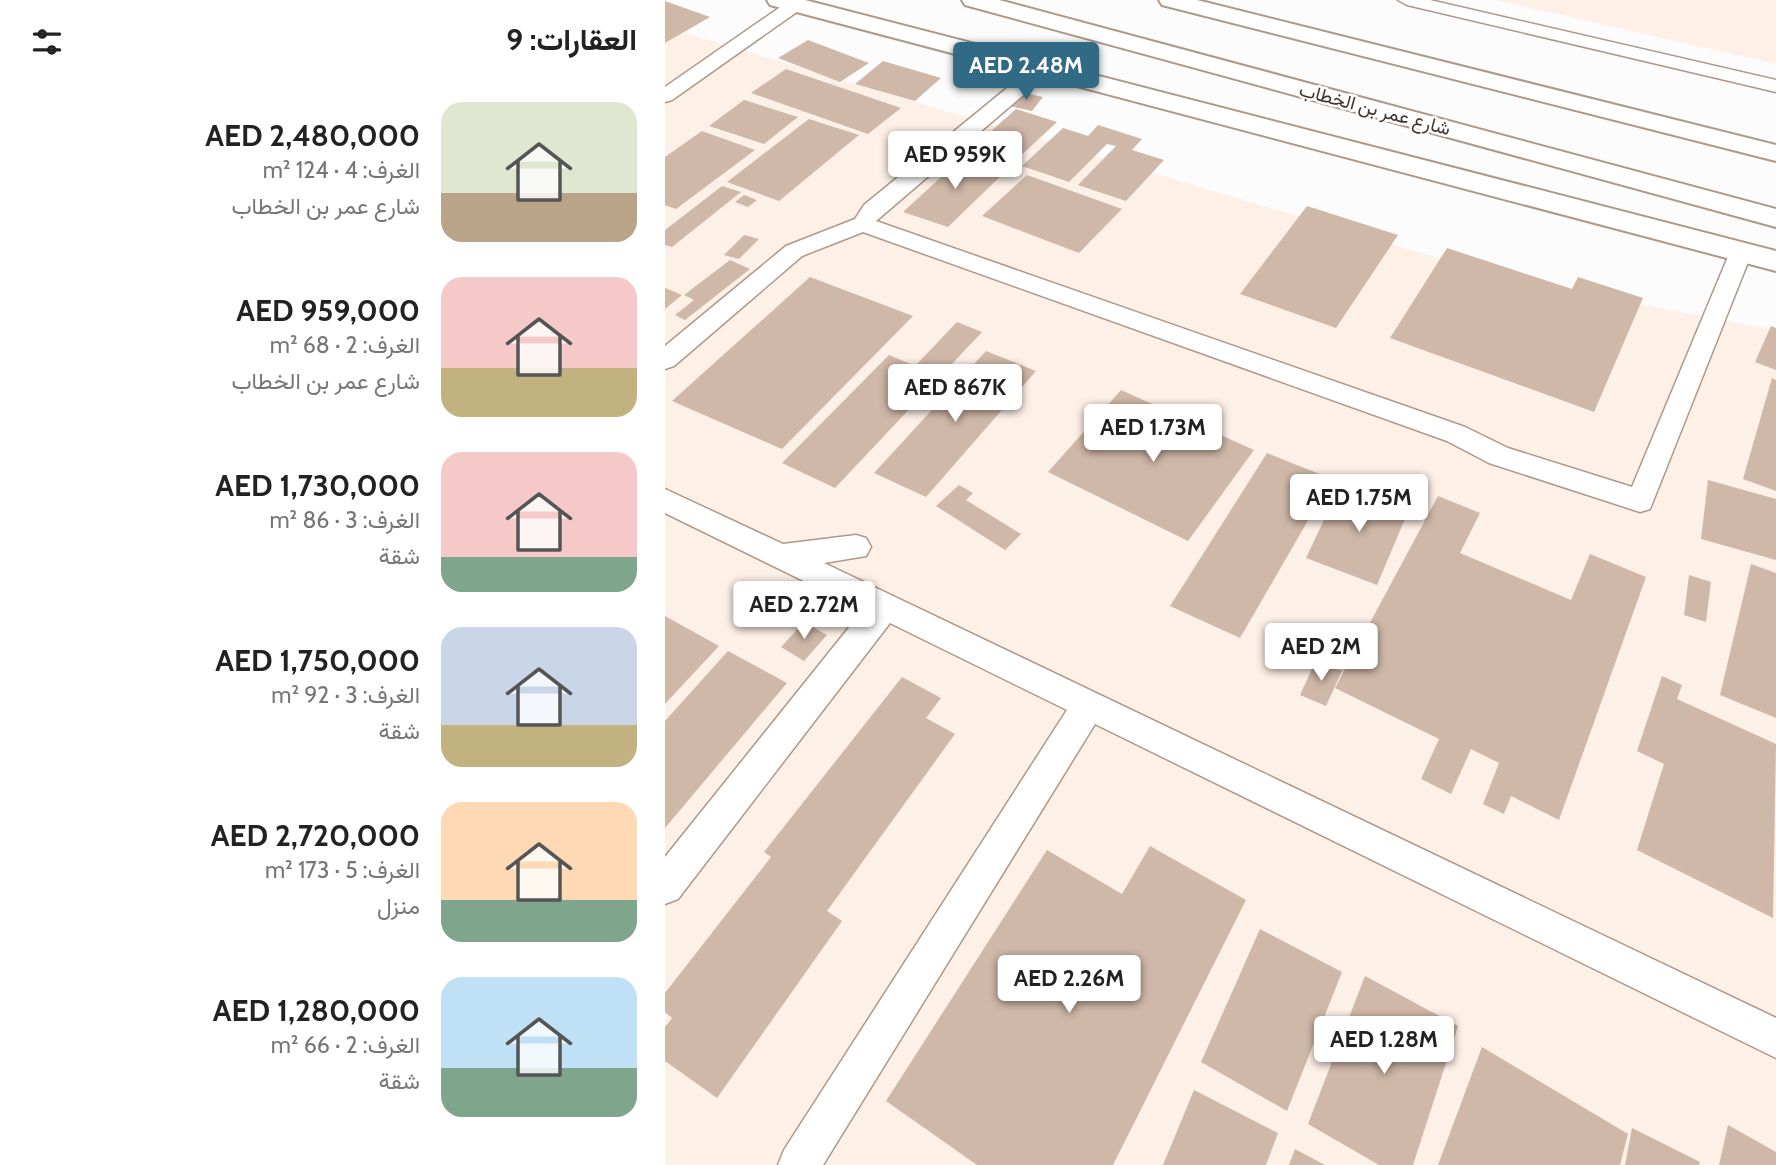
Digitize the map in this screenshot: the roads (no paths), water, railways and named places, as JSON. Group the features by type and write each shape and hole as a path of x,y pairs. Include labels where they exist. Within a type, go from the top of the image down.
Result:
{"main road":[{"name":"شارع عمر بن الخطاب","path":"973,0 1776,218"},
{"path":"1170,0 1776,153"},
{"path":"787,3 1776,261"},
{"path":"1631,179 1776,203"}],"street":[{"path":"1407,0 1776,86"},
{"path":"665,96 787,3"},
{"path":"665,360 794,251 863,224 872,210 1042,69"},
{"path":"863,224 1456,434 1499,456 1640,500 1741,252"},
{"path":"665,500 1776,1038"},
{"path":"782,556 856,547"},
{"path":"665,886 885,606"},
{"path":"799,1165 1089,705"}]}
